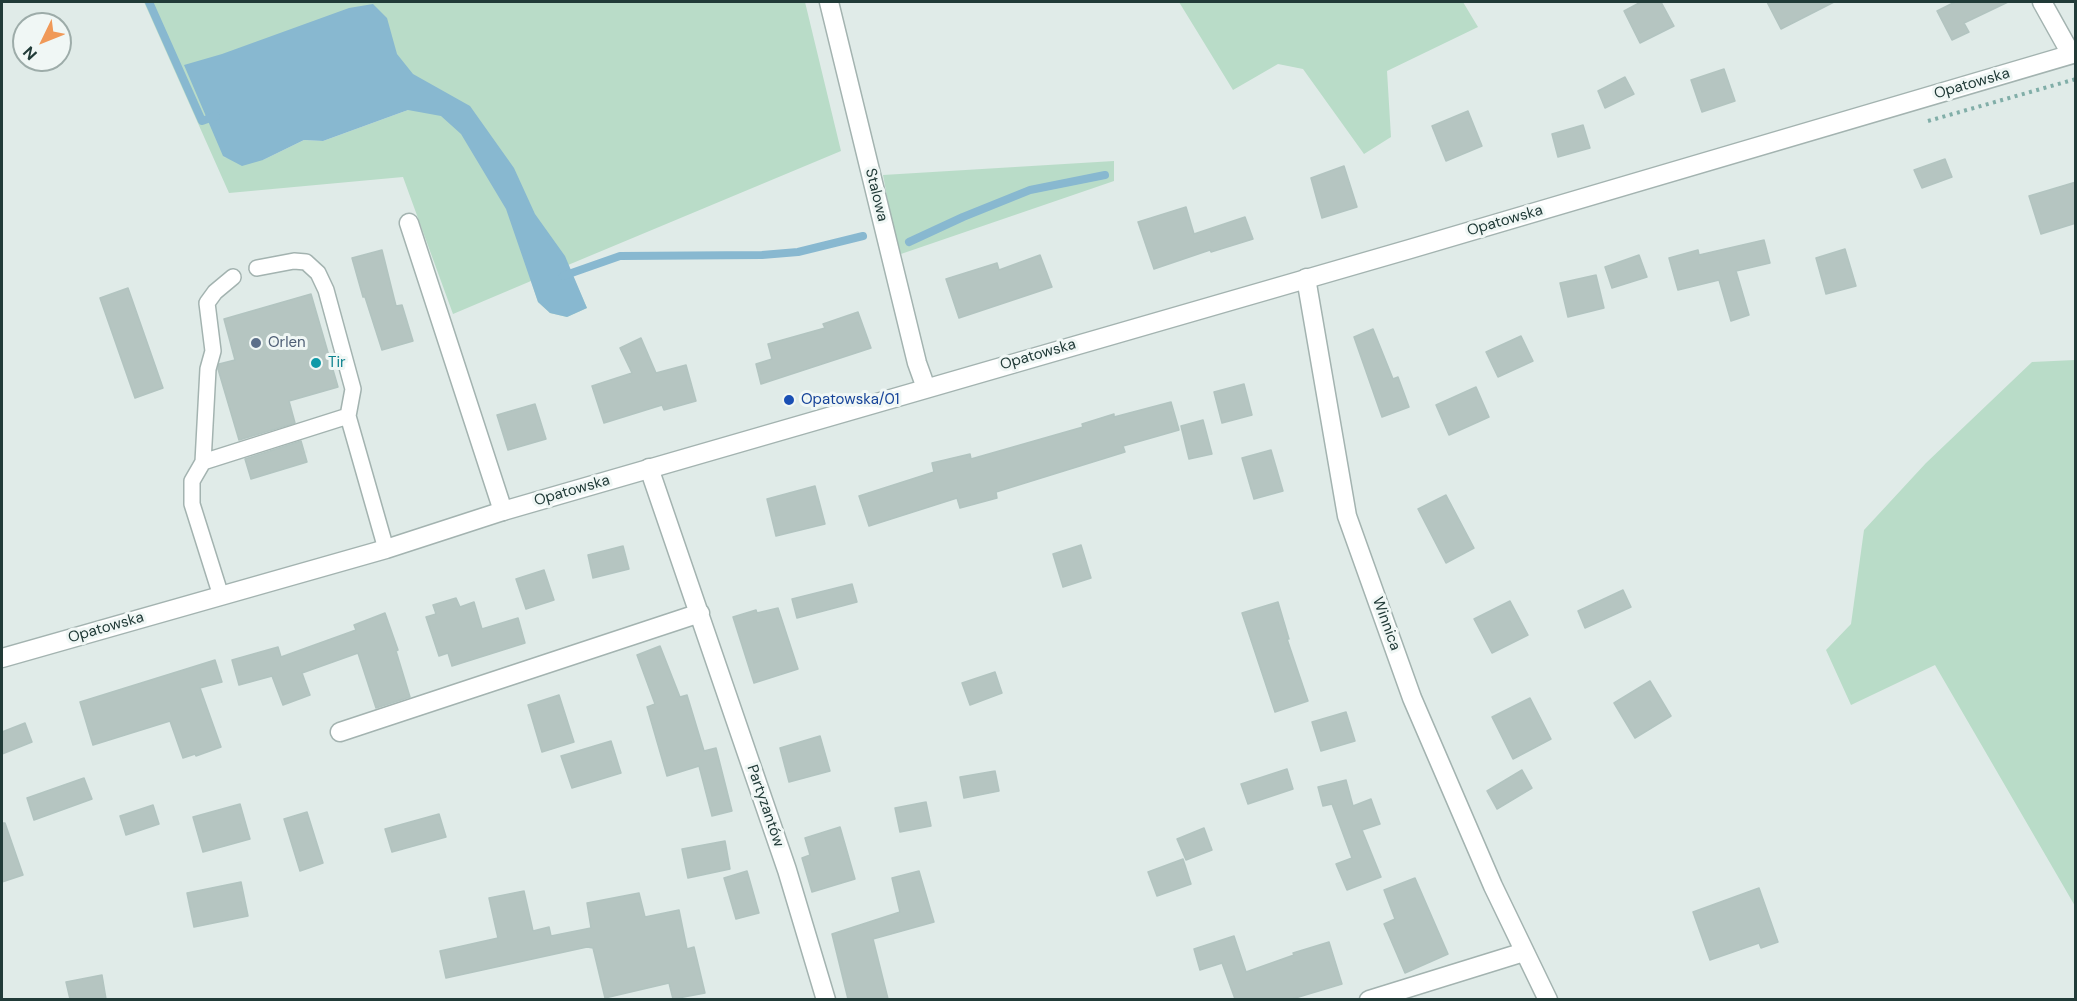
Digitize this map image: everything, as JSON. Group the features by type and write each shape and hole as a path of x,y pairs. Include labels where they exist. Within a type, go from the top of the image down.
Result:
{"street":[{"name":"Stalowa","path":"829,2 917,363 926,388"},
{"path":"2042,2 2073,54"},
{"name":"Opatowska","path":"2,658 386,549 503,511 649,468 2073,54"},
{"path":"409,222 503,511"},
{"name":"Winnica","path":"1306,278 1347,516 1412,698 1493,886 1548,999"},
{"name":"Partyzantów","path":"649,468 787,870 826,999"},
{"path":"340,732 700,613"},
{"path":"1369,999 1524,952"}],"lane":[{"path":"257,268 294,261 306,262 318,273 326,290 354,389 348,416 386,549"},
{"path":"221,596 192,504 192,481 203,462 208,369 213,351 207,303 215,292 233,276"},
{"path":"203,462 348,416"}],"green space":[{"path":"144,2 805,2 841,151 568,265 587,308 567,317 550,313 538,302 531,281 453,314 403,177 229,193","holes":["408,110 323,141 304,140 263,160 223,157"]},
{"path":"1179,2 1463,2 1478,27 1387,71 1391,137 1364,154 1303,69 1278,64 1233,90"},
{"path":"1114,161 1114,181 898,255 883,175"},
{"path":"2076,360 2075,906 1935,665 1851,705 1826,650 1851,624 1864,530 1926,463 2032,362"}],"water":[{"path":"373,4 387,18 397,54 413,74 470,106 514,168 535,214 565,256 587,308 567,317 550,313 538,302 506,209 461,134 441,116 408,110 323,141 304,140 263,160 242,166 223,156 184,65 222,54 349,8"}],"building":[{"path":"1641,2 1661,2 1674,26 1640,43 1624,11"},
{"path":"1767,2 1834,2 1781,29"},
{"path":"1955,2 2008,2 1964,23 1969,32 1952,40 1937,11"},
{"path":"1724,69 1735,101 1702,112 1691,80"},
{"path":"1625,77 1634,94 1605,108 1598,91"},
{"path":"1468,111 1482,146 1446,161 1432,126"},
{"path":"1583,125 1590,148 1558,157 1552,134"},
{"path":"1945,159 1952,177 1922,188 1914,170"},
{"path":"1344,166 1357,207 1322,218 1311,178"},
{"path":"2076,182 2076,223 2041,234 2029,196"},
{"path":"1186,207 1194,234 1245,217 1253,239 1211,252 1210,250 1154,269 1138,222"},
{"path":"1764,240 1770,263 1736,271 1749,315 1731,321 1719,280 1678,290 1669,258 1698,250 1699,255"},
{"path":"1845,249 1856,286 1826,294 1816,258"},
{"path":"382,250 396,306 402,305 413,341 382,350 352,258"},
{"path":"1040,255 1052,287 959,318 946,279 997,263 999,270"},
{"path":"1639,255 1647,277 1612,288 1605,267"},
{"path":"1596,275 1604,308 1568,317 1560,283"},
{"path":"128,288 163,388 135,398 100,298"},
{"path":"311,294 338,387 289,401 295,423 239,440 218,369 219,364 235,360 224,319"},
{"path":"858,312 871,348 761,384 756,364 772,359 768,344 825,328 823,324"},
{"path":"1373,329 1393,379 1398,377 1409,407 1382,417 1354,337"},
{"path":"1521,336 1533,361 1498,377 1486,352"},
{"path":"641,338 656,373 686,365 696,401 664,410 662,405 604,423 592,386 632,373 620,348"},
{"path":"1244,384 1252,415 1222,423 1214,392"},
{"path":"1476,387 1489,417 1449,435 1436,405"},
{"path":"1171,402 1179,430 1123,446 1125,452 996,492 997,498 960,508 957,498 869,526 859,496 934,472 932,463 970,454 971,459 1083,427 1082,424 1114,414 1114,417"},
{"path":"535,404 546,439 508,450 497,415"},
{"path":"1203,420 1212,454 1189,459 1181,426"},
{"path":"301,441 307,462 251,479 245,459"},
{"path":"1271,450 1283,491 1254,499 1242,458"},
{"path":"815,486 825,524 776,536 767,499"},
{"path":"1446,495 1474,548 1446,563 1418,509"},
{"path":"1081,545 1091,578 1063,587 1053,554"},
{"path":"623,546 629,569 593,578 588,555"},
{"path":"544,570 554,600 526,609 516,579"},
{"path":"852,584 857,602 797,618 792,599"},
{"path":"1623,590 1631,607 1585,628 1578,611"},
{"path":"456,598 460,607 474,602 482,629 518,618 525,643 452,666 448,653 439,656 426,617 436,614 433,605"},
{"path":"1510,601 1528,635 1492,653 1474,619"},
{"path":"1278,602 1289,639 1287,639 1308,701 1275,712 1242,613"},
{"path":"778,608 798,669 754,683 733,617 756,610 757,613"},
{"path":"385,613 398,650 396,651 410,697 376,708 358,653 302,673 310,695 283,705 272,676 239,685 232,660 278,647 281,657 356,630 354,625"},
{"path":"660,646 680,697 687,695 704,751 716,748 732,811 712,816 699,766 667,776 647,707 655,704 637,655"},
{"path":"215,660 222,682 200,688 221,747 183,758 170,721 93,745 80,702"},
{"path":"995,672 1002,693 970,705 962,683"},
{"path":"1650,681 1671,716 1635,738 1614,703"},
{"path":"559,695 574,742 542,752 528,705"},
{"path":"1530,698 1551,739 1513,759 1492,717"},
{"path":"1346,712 1355,741 1321,751 1312,722"},
{"path":"25,723 32,742 2,754 2,732"},
{"path":"820,736 830,771 789,782 780,748"},
{"path":"611,741 621,773 572,788 561,756"},
{"path":"1287,769 1293,789 1248,804 1241,784"},
{"path":"1522,770 1532,788 1497,809 1487,791"},
{"path":"995,771 999,791 964,798 960,777"},
{"path":"84,778 92,799 34,820 27,798"},
{"path":"1346,780 1353,806 1371,799 1380,824 1362,830 1381,877 1347,890 1336,864 1352,858 1332,804 1323,806 1318,787"},
{"path":"926,802 931,826 900,832 895,808"},
{"path":"240,804 250,839 203,852 193,817"},
{"path":"153,805 159,824 126,835 120,816"},
{"path":"307,812 323,863 300,871 284,819"},
{"path":"439,814 446,837 392,852 385,829"},
{"path":"2,823 5,823 23,875 2,882"},
{"path":"840,827 855,879 812,892 802,858 810,855 805,838"},
{"path":"1204,828 1212,850 1186,860 1177,839"},
{"path":"725,841 730,869 688,878 682,849"},
{"path":"1183,859 1191,884 1157,896 1148,872"},
{"path":"747,871 759,913 736,919 724,878"},
{"path":"919,871 934,922 873,939 888,999 848,999 832,934 900,912 892,878"},
{"path":"1415,878 1448,954 1405,973 1384,924 1395,919 1384,890"},
{"path":"241,882 248,916 194,927 187,893"},
{"path":"1759,888 1778,942 1761,948 1759,943 1710,960 1693,912"},
{"path":"524,891 533,931 549,927 551,936 591,928 587,903 639,893 645,917 679,910 687,949 694,947 705,993 673,999 669,983 605,998 593,948 587,947 446,978 440,951 498,938 489,898"},
{"path":"1234,936 1246,972 1294,955 1293,953 1329,942 1342,984 1292,999 1235,999 1222,963 1200,970 1194,949"},
{"path":"102,975 106,999 70,999 66,982"}],"waterway":[{"path":"149,2 202,121 216,116"},
{"path":"909,242 1030,190 1105,175"},
{"path":"563,276 620,256 762,255 798,252 863,236"}],"place":[{"name":"Orlen","path":"256,343"},
{"name":"Tir","path":"316,363"},
{"name":"Opatowska/01","path":"789,400"}]}
